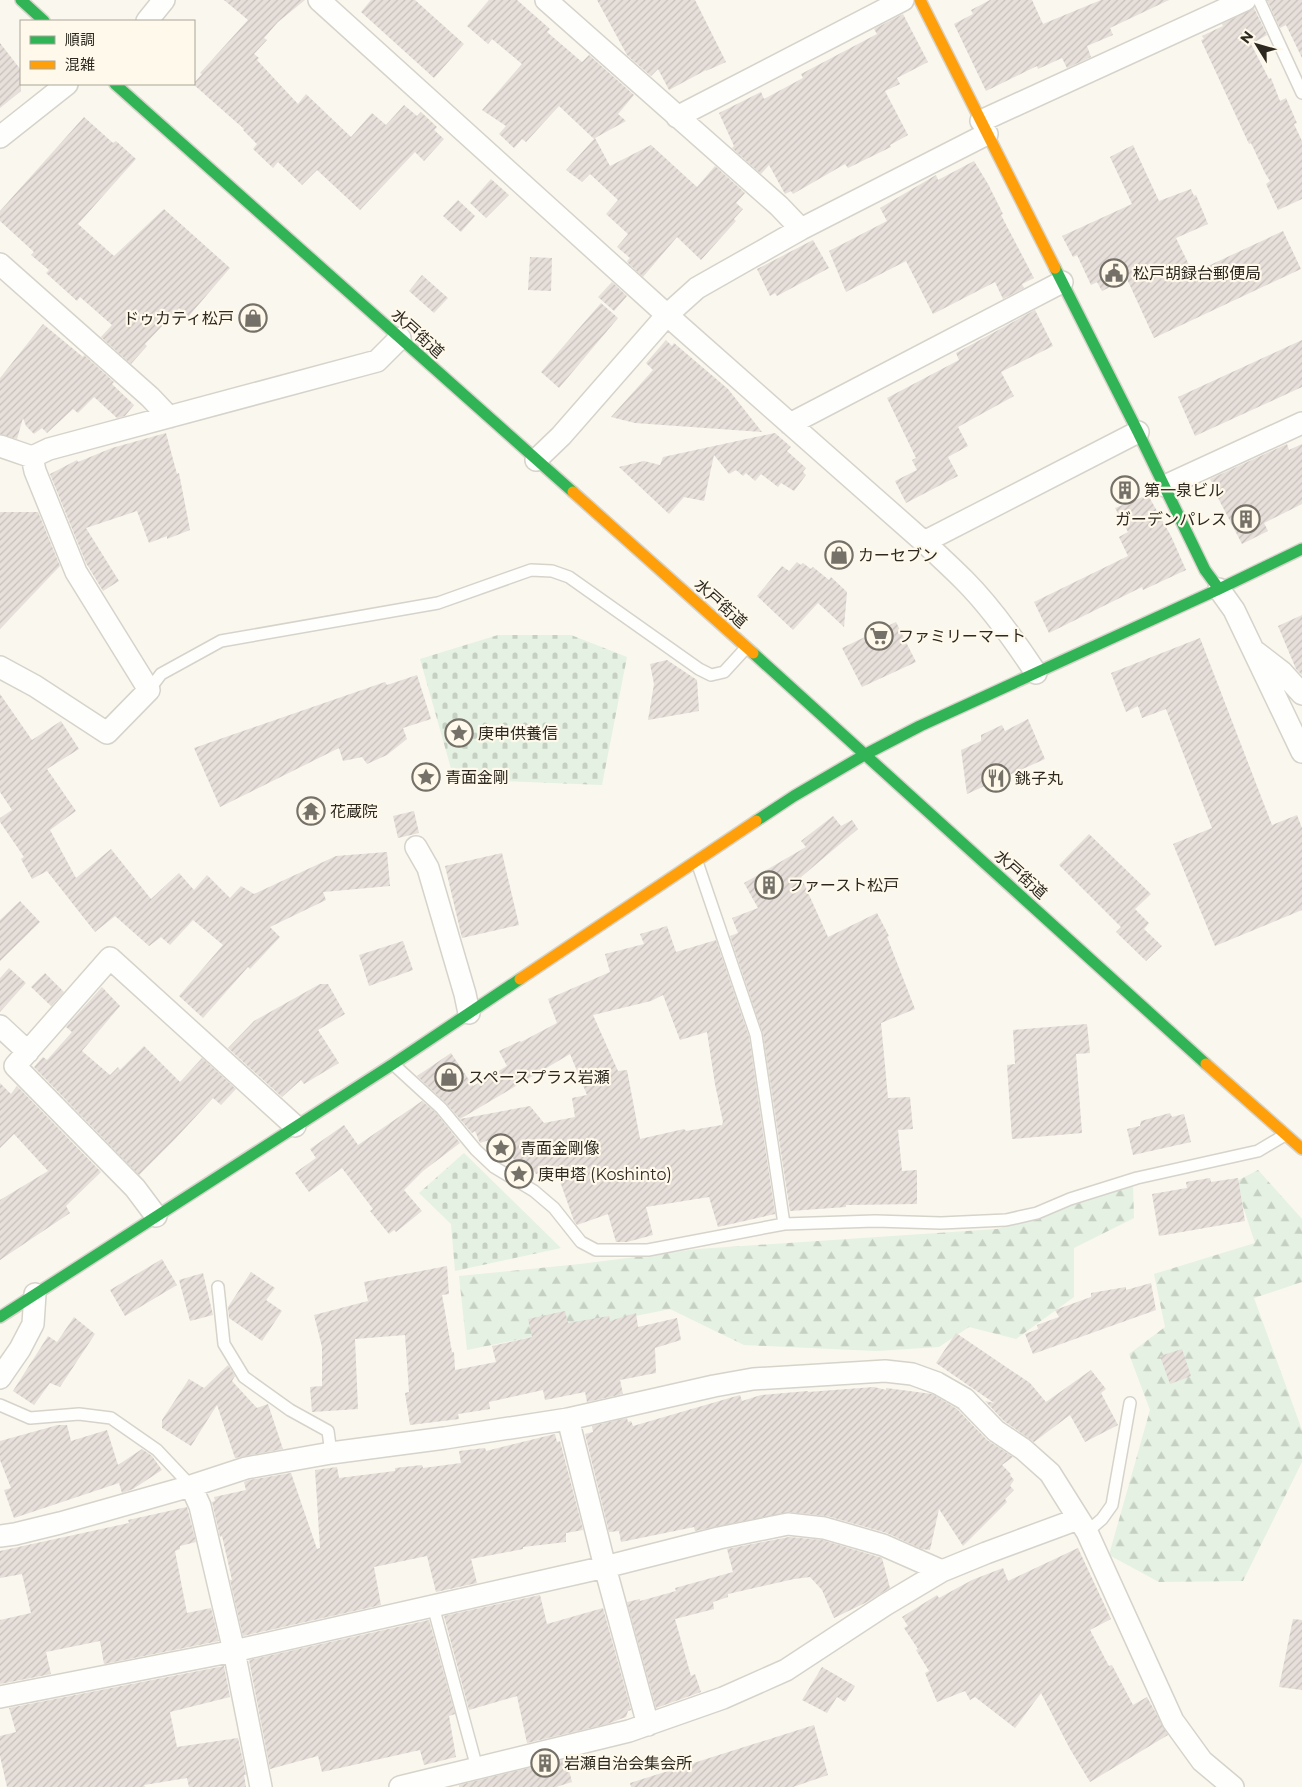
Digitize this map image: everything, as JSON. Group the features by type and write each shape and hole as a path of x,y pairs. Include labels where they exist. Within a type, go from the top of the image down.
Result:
{"main road":[{"path":"21,0 43,20"},
{"path":"920,0 1138,432 1205,570 1219,589"},
{"name":"水戸街道","path":"116,85 866,754 1302,1149"},
{"path":"0,1317 393,1064 794,796 866,754 920,726 1302,549"}],"street":[{"path":"148,20 164,0"},
{"path":"319,0 667,315 924,542 965,581 994,615 1036,673"},
{"path":"677,117 903,0"},
{"path":"536,460 561,436 667,315 697,288 984,127 1245,0"},
{"path":"556,2 677,117 779,206 801,229"},
{"path":"0,137 66,85"},
{"path":"0,264 150,397 169,417"},
{"path":"790,424 1062,282"},
{"path":"0,446 32,457 49,449 376,361 400,338"},
{"path":"1165,486 1302,423"},
{"path":"924,542 1138,432"},
{"path":"0,667 35,686 107,734 150,690 76,572 35,471 32,457"},
{"path":"1219,589 1234,610 1302,752"},
{"path":"1253,650 1282,672 1302,694"},
{"path":"416,847 428,868 469,1013"},
{"path":"156,1216 135,1188 15,1066 110,958 295,1126"},
{"path":"0,1026 28,1052"},
{"path":"0,1378 20,1349 33,1324 36,1294"},
{"path":"0,1536 60,1523 191,1486 246,1468 331,1453 568,1419 714,1386 754,1379 885,1370 912,1374 937,1383 965,1399 996,1431 1023,1449 1050,1473 1082,1526 1173,1721 1202,1760 1233,1787"},
{"path":"568,1419 605,1567 648,1725"},
{"path":"191,1486 200,1506 234,1651 261,1787"},
{"path":"0,1697 234,1651 605,1567 720,1538 788,1524 824,1528 883,1545 942,1571"},
{"path":"400,1787 648,1725 723,1698 786,1670 877,1610 942,1571 986,1553 1082,1526"}],"lane":[{"path":"1259,0 1302,93"},
{"path":"150,690 161,674 221,641 438,603 531,570 552,571 569,578 699,669 711,675 724,672 746,648"},
{"path":"697,862 756,1035 784,1224"},
{"path":"393,1064 441,1108 476,1150 494,1167 534,1191 554,1208 581,1242 596,1250 648,1250 784,1224 876,1221 941,1223 1006,1220 1037,1213 1070,1199 1137,1178 1258,1150 1286,1134"},
{"path":"218,1287 224,1344 244,1377 290,1410 328,1431 331,1453"},
{"path":"1082,1526 1102,1519 1112,1505 1130,1403"},
{"path":"0,1405 30,1418 79,1414 111,1418 157,1450 191,1486"},
{"path":"433,1606 477,1768"}],"green space":[{"path":"498,635 571,635 627,657 602,785 454,779 420,659"},
{"path":"464,1153 561,1248 455,1271 451,1224 419,1193"},
{"path":"1258,1170 1302,1219 1302,1282 1254,1298 1302,1430 1302,1462 1243,1581 1159,1582 1109,1555 1150,1410 1129,1354 1165,1327 1154,1274 1255,1243 1235,1182"},
{"path":"1133,1186 1134,1218 1074,1248 1074,1297 1016,1339 969,1327 939,1347 876,1351 744,1345 670,1309 467,1350 459,1276 580,1264 698,1249 997,1229"}],"building":[{"path":"224,0 305,0 278,22 264,38 267,40 254,54 259,58 257,60 298,104 306,94 351,137 372,113 386,125 404,105 417,116 421,112 437,127 434,130 444,139 424,161 415,152 360,210 317,170 302,185 278,162 273,168 253,149 257,144 244,129 194,85 202,74 200,73 248,20"},
{"path":"371,0 415,0 464,44 434,78 361,12"},
{"path":"489,0 517,0 550,29 547,32 582,62 589,55 634,95 618,114 626,121 594,139 559,106 526,142 522,139 514,148 499,134 506,126 482,110 522,64 492,39 488,44 467,26"},
{"path":"597,0 695,0 726,62 706,70 669,90 658,69 651,76 627,55"},
{"path":"990,0 1032,0 1043,24 1101,0 1169,0 1110,28 1113,35 1087,46 1091,57 1067,68 1062,58 1038,69 1037,66 986,91 954,24 973,14 971,10"},
{"path":"1267,0 1302,0 1302,58 1286,25 1280,28"},
{"path":"1254,8 1267,35 1251,44 1269,79 1271,78 1280,101 1286,98 1297,123 1294,124 1302,141 1302,199 1278,210 1266,184 1270,181 1251,143 1249,144 1201,40 1204,39 1202,36"},
{"path":"903,14 928,62 897,78 900,84 885,91 908,135 890,145 891,147 848,168 845,164 793,194 791,191 785,194 769,165 761,174 732,148 734,146 719,113 761,92 764,99 803,78 801,74 877,34 874,29"},
{"path":"0,43 20,69 21,91 0,108"},
{"path":"84,117 113,143 116,141 136,159 78,224 114,256 164,209 230,268 188,317 179,308 145,344 147,346 131,364 101,337 112,325 80,297 77,301 46,273 49,270 31,255 34,252 0,221 0,211"},
{"path":"595,138 610,166 651,145 697,187 715,166 745,193 736,203 743,209 734,219 736,221 701,260 677,237 643,277 628,263 627,261 630,258 617,247 628,234 606,214 618,200 590,174 582,182 566,170"},
{"path":"1133,145 1159,201 1191,189 1194,196 1196,195 1208,224 1176,238 1193,273 1283,231 1301,269 1154,338 1127,279 1102,291 1097,282 1091,285 1077,255 1073,257 1062,236 1132,204 1110,157"},
{"path":"974,161 988,184 1003,214 1001,215 1034,278 1022,284 1024,288 1003,299 995,282 933,314 906,261 846,292 829,251 887,221 880,208 936,175 938,180"},
{"path":"491,179 509,195 486,218 470,203"},
{"path":"458,200 475,216 461,232 443,216"},
{"path":"813,240 829,268 777,296 775,293 770,296 757,269"},
{"path":"530,257 552,258 551,291 528,290"},
{"path":"422,275 448,298 434,313 409,291"},
{"path":"612,282 627,296 614,311 598,297"},
{"path":"601,303 618,318 559,388 541,372"},
{"path":"1035,310 1053,346 1001,372 1014,396 958,427 968,446 948,457 958,476 906,503 895,481 917,470 912,460 916,458 887,398 959,360 956,353"},
{"path":"43,324 83,357 84,355 114,382 112,384 134,405 125,416 117,418 94,397 78,413 73,409 47,433 42,428 34,434 26,426 23,418 17,439 0,434 0,378"},
{"path":"666,340 672,346 674,343 728,389 762,432 635,423 611,417 653,370 646,363"},
{"path":"1302,340 1302,387 1195,436 1178,397"},
{"path":"166,433 177,474 179,473 190,530 167,539 167,536 149,543 137,511 86,528 119,581 103,591 86,563 50,474 77,460 78,462 112,448"},
{"path":"775,433 791,447 787,451 806,468 803,472 806,475 794,491 781,483 778,487 761,474 755,481 746,473 743,476 736,470 729,474 714,455 704,501 684,497 669,514 619,467 644,461 660,465 663,457"},
{"path":"1287,444 1289,450 1302,444 1302,504 1264,523 1268,531 1242,544 1210,479"},
{"path":"1148,495 1171,536 1186,570 1143,590 1142,587 1049,633 1034,602 1128,556 1119,537 1128,532 1115,508"},
{"path":"0,512 38,512 60,566 0,629"},
{"path":"797,562 801,565 803,563 811,569 813,567 829,580 831,577 847,592 844,627 818,603 793,630 757,596 782,566 789,571"},
{"path":"1302,615 1302,675 1296,669 1278,626"},
{"path":"896,622 916,662 862,687 842,648"},
{"path":"1200,638 1272,825 1297,815 1302,828 1302,910 1215,946 1173,844 1212,828 1166,709 1142,718 1138,706 1126,712 1111,673"},
{"path":"667,660 697,680 699,711 648,720 654,684 650,664"},
{"path":"417,675 431,719 403,728 407,739 387,755 367,764 362,757 343,761 339,748 220,807 194,748 385,682 387,685"},
{"path":"0,694 32,740 61,721 79,749 47,769 76,811 50,830 76,878 111,849 151,899 179,873 194,890 207,875 230,898 241,886 254,894 336,856 387,852 390,886 323,892 326,900 270,927 280,937 250,969 248,967 203,1018 179,996 223,945 193,920 170,945 161,937 149,946 115,916 95,932 47,871 32,879 21,859 24,857 0,822 0,818 12,810 0,792"},
{"path":"1028,719 1045,759 967,794 961,750 981,741 981,735 1002,725 1005,731"},
{"path":"414,811 419,833 398,838 393,816"},
{"path":"833,816 841,826 852,820 858,829 801,877 828,937 877,913 889,936 887,937 915,1009 881,1023 888,1098 910,1097 913,1129 898,1130 902,1171 917,1170 917,1204 846,1205 846,1207 790,1211 763,1034 730,936 738,933 732,918 758,908 744,883 806,847 801,841"},
{"path":"1089,834 1151,894 1135,909 1149,923 1144,929 1162,946 1146,961 1116,932 1121,927 1059,865"},
{"path":"502,853 519,925 462,938 445,866"},
{"path":"20,901 40,922 0,961 0,920"},
{"path":"667,926 676,952 716,940 749,1037 775,1214 718,1227 709,1197 646,1207 653,1235 627,1242 616,1242 608,1214 577,1225 556,1170 536,1174 534,1171 523,1176 501,1136 480,1143 475,1131 472,1133 446,1103 417,1076 451,1053 473,1086 507,1066 499,1051 557,1023 548,999 610,972 605,954 644,944 640,934","holes":["663,995 680,1040 707,1032 722,1125 686,1131 684,1129 640,1139 627,1070 618,1071 593,1015 651,1001","570,1054 587,1095 572,1098 575,1117 544,1123 530,1106 460,1119"]},
{"path":"403,941 413,970 369,986 359,955"},
{"path":"9,968 26,983 0,1012 0,978"},
{"path":"45,973 64,992 51,1006 31,987"},
{"path":"320,984 328,984 345,1014 318,1030 339,1063 304,1084 301,1080 282,1097 228,1048 254,1021"},
{"path":"102,987 120,1006 82,1051 110,1075 118,1067 120,1070 144,1046 180,1082 202,1058 236,1089 221,1105 213,1098 139,1175 34,1067 43,1057 47,1060 72,1032 66,1027"},
{"path":"1087,1024 1090,1053 1076,1054 1082,1133 1012,1139 1007,1065 1015,1064 1013,1030"},
{"path":"0,1083 11,1094 17,1086 101,1172 66,1206 70,1213 0,1260 0,1200 48,1171 14,1134 0,1148"},
{"path":"422,1101 436,1113 460,1143 423,1171 404,1190 422,1211 396,1232 394,1230 389,1234 370,1211 373,1209 342,1168 309,1192 295,1173 316,1158 310,1149 344,1125 358,1145"},
{"path":"1170,1113 1172,1117 1184,1114 1191,1142 1133,1155 1127,1129 1140,1126 1141,1121"},
{"path":"1210,1178 1211,1182 1238,1178 1245,1221 1159,1236 1152,1194 1187,1188 1186,1182"},
{"path":"162,1259 177,1285 125,1316 110,1290"},
{"path":"447,1266 449,1294 442,1295 452,1352 454,1352 455,1370 496,1362 492,1346 532,1337 528,1319 565,1311 568,1323 609,1316 610,1321 636,1313 638,1327 677,1318 681,1340 655,1348 656,1373 620,1380 623,1394 587,1402 585,1392 545,1400 543,1390 489,1402 490,1409 458,1414 459,1419 410,1425 405,1393 409,1392 405,1335 355,1339 358,1409 312,1412 310,1387 322,1386 322,1347 314,1315 368,1301 364,1282"},
{"path":"251,1272 275,1288 266,1300 282,1311 262,1341 229,1318 228,1307"},
{"path":"203,1273 213,1315 190,1321 179,1280"},
{"path":"1151,1283 1156,1310 1033,1354 1025,1334 1038,1329 1037,1325 1059,1317 1055,1310 1091,1297 1091,1293 1126,1287 1126,1290"},
{"path":"74,1317 95,1334 60,1387 50,1383 34,1405 13,1391 48,1336 57,1342"},
{"path":"956,1333 1030,1383 1046,1402 1091,1370 1106,1389 1101,1393 1118,1425 1085,1442 1070,1415 1034,1442 1004,1421 985,1401 994,1403 936,1363"},
{"path":"1182,1349 1191,1376 1170,1384 1160,1356"},
{"path":"228,1365 235,1376 232,1381 257,1408 268,1404 283,1449 235,1458 217,1405 191,1446 162,1428 162,1420 189,1379 204,1388"},
{"path":"874,1387 886,1390 886,1388 932,1394 957,1409 987,1440 1013,1457 1002,1465 1014,1480 1010,1486 1014,1490 1005,1499 1007,1502 963,1546 939,1509 930,1550 922,1549 887,1533 827,1516 789,1512 695,1531 694,1527 621,1542 619,1531 609,1532 585,1434 593,1432 592,1426 627,1418 628,1422 631,1421 633,1426 740,1395 742,1401 761,1395"},
{"path":"58,1425 67,1425 71,1441 107,1430 118,1465 142,1449 152,1456 162,1470 133,1489 122,1493 119,1483 14,1518 4,1490 11,1488 0,1460 0,1441"},
{"path":"555,1434 557,1442 560,1441 583,1530 566,1533 566,1542 523,1547 523,1549 471,1559 477,1583 436,1592 427,1556 374,1567 381,1605 243,1636 222,1536 220,1537 212,1502 215,1501 214,1497 246,1490 244,1482 249,1480 291,1473 317,1549 320,1548 315,1470 337,1467 339,1478 395,1471 395,1468 422,1465 423,1468 461,1463 459,1451 485,1448 486,1451"},
{"path":"187,1507 196,1542 180,1546 180,1549 175,1551 187,1613 211,1608 219,1641 104,1664 100,1641 46,1652 51,1674 0,1684 0,1620 31,1613 22,1574 0,1578 0,1551 129,1523 128,1520"},
{"path":"789,1537 822,1540 882,1558 890,1588 834,1618 822,1590 810,1577 794,1579 728,1594 728,1597 713,1602 714,1609 675,1619 691,1676 695,1674 701,1692 656,1708 627,1602 640,1599 640,1601 676,1591 675,1588 733,1572 727,1549"},
{"path":"1078,1548 1111,1619 1090,1630 1109,1666 1112,1665 1133,1705 1147,1697 1168,1735 1090,1782 1070,1749 1041,1693 1015,1728 975,1697 970,1700 965,1691 937,1702 925,1673 929,1671 916,1650 918,1649 904,1628 908,1626 902,1617 937,1595 939,1598 972,1580 1003,1568 1008,1581"},
{"path":"540,1595 547,1624 603,1608 631,1710 628,1711 626,1717 607,1724 527,1743 517,1696 469,1710 444,1616"},
{"path":"1293,1619 1302,1620 1302,1690 1279,1687"},
{"path":"429,1620 455,1714 449,1716 456,1757 424,1765 420,1750 322,1772 318,1756 270,1769 249,1660"},
{"path":"224,1666 230,1697 170,1712 177,1747 238,1738 246,1775 244,1775 246,1787 189,1787 187,1778 144,1785 145,1787 7,1787 0,1756 0,1736 16,1732 9,1708"},
{"path":"822,1667 855,1686 845,1702 837,1697 827,1713 802,1700"},
{"path":"814,1725 828,1775 793,1787 631,1787 630,1783"},
{"name":"岩瀬自治会集会所","path":"566,1759 572,1782 556,1787 459,1787 459,1785"}],"traffic: fast":[{"path":"21,0 43,20"},
{"path":"116,85 573,492"},
{"path":"1055,268 1205,570 1219,589"},
{"path":"756,821 794,796 866,754 920,726 1302,549"},
{"path":"753,653 1206,1064"},
{"path":"0,1317 393,1064 520,979"}],"traffic: slow":[{"path":"920,0 1055,268"},
{"path":"573,492 753,653"},
{"path":"520,979 756,821"},
{"path":"1206,1064 1302,1149"}],"place":[{"name":"松戸胡録台郵便局","path":"1114,273"},
{"name":"ドゥカティ松戸","path":"253,318"},
{"name":"第一泉ビル","path":"1125,490"},
{"name":"ガーデンパレス","path":"1246,519"},
{"name":"カーセブン","path":"839,555"},
{"name":"ファミリーマート","path":"879,636"},
{"name":"庚申供養信","path":"459,733"},
{"name":"青面金剛","path":"426,777"},
{"name":"銚子丸","path":"996,778"},
{"name":"花蔵院","path":"311,811"},
{"name":"ファースト松戸","path":"769,885"},
{"name":"スペースプラス岩瀬","path":"449,1077"},
{"name":"青面金剛像","path":"501,1148"},
{"name":"庚申塔 (Koshinto)","path":"519,1174"},
{"name":"岩瀬自治会集会所","path":"545,1763"}]}
